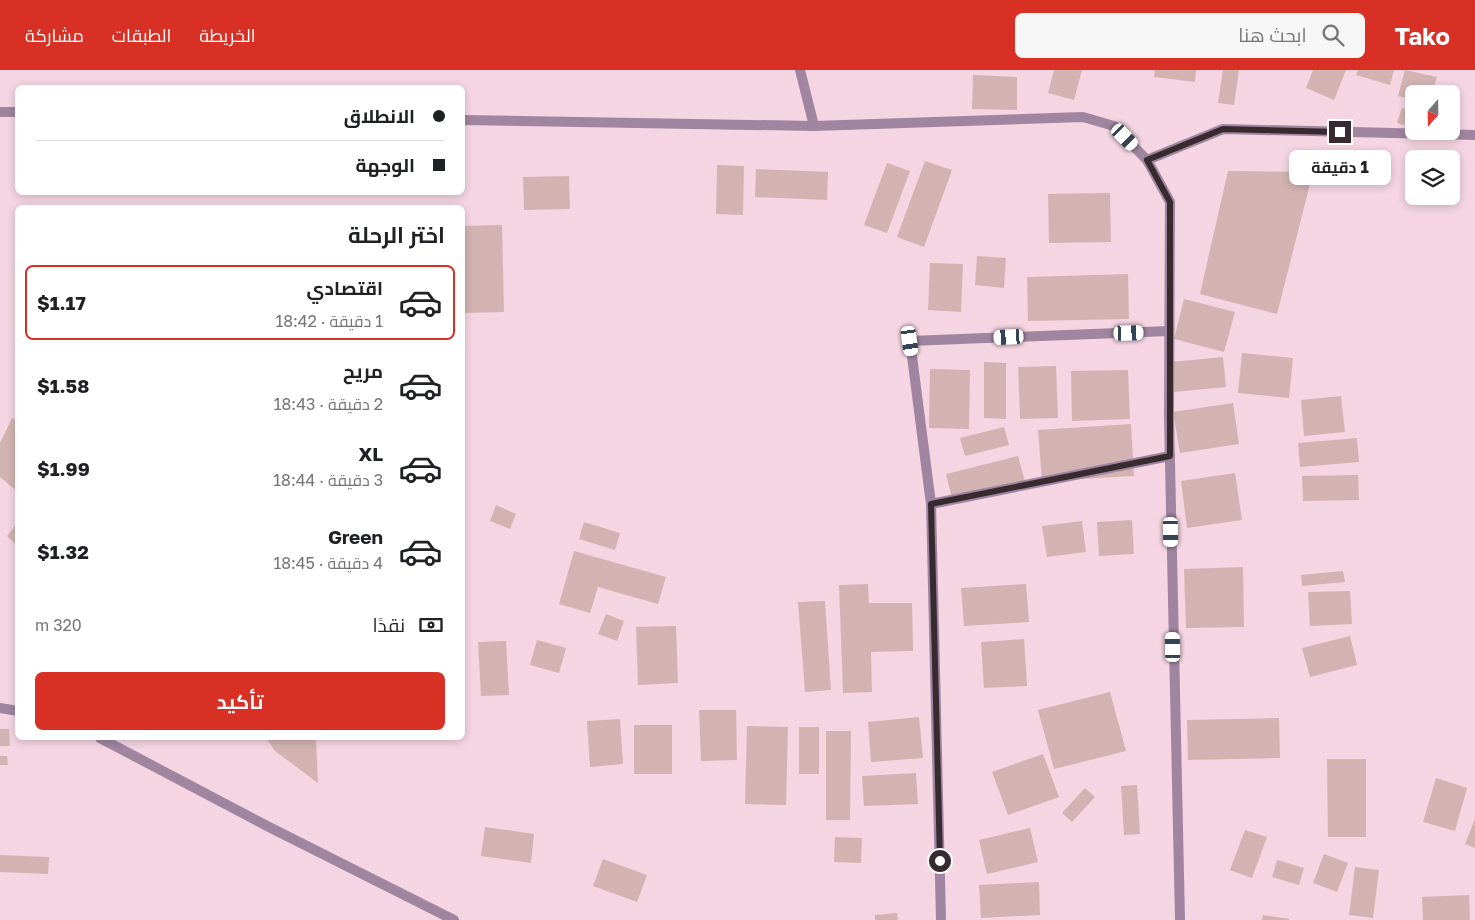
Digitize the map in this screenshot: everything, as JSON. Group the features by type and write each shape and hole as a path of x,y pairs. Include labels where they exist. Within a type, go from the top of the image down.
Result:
{"street":[{"path":"800,70 814,126"},
{"path":"0,112 15,112"},
{"path":"465,120 814,126 1082,117 1114,126 1147,160 1170,202 1170,456 1180,920"},
{"path":"1147,160 1223,129 1475,135"},
{"path":"941,920 931,504 910,341 1169,331"},
{"path":"931,504 1170,456"},
{"path":"0,708 15,710"},
{"path":"104,740 269,828 454,920"}],"building":[{"path":"1054,70 1082,70 1074,100 1048,93"},
{"path":"1155,70 1196,70 1195,82 1154,77"},
{"path":"1223,70 1239,70 1234,105 1218,103"},
{"path":"1313,70 1346,70 1334,100 1306,88"},
{"path":"1358,70 1394,70 1390,85 1356,75"},
{"path":"1405,70 1437,77 1435,85 1405,85 1405,98 1398,96"},
{"path":"973,75 1017,77 1017,110 972,109"},
{"path":"1402,108 1405,109 1405,125 1397,123"},
{"path":"925,161 952,170 924,247 897,237"},
{"path":"887,163 910,171 887,233 864,225"},
{"path":"717,165 744,166 743,215 716,214"},
{"path":"756,169 828,172 827,200 755,197"},
{"path":"1228,171 1313,172 1277,314 1200,294"},
{"path":"569,176 570,209 524,210 523,177"},
{"path":"1110,193 1111,242 1049,243 1048,194"},
{"path":"502,225 504,312 465,313 465,226"},
{"path":"977,256 1006,258 1004,288 975,285"},
{"path":"930,263 963,264 961,312 928,310"},
{"path":"1128,274 1129,319 1028,321 1027,277"},
{"path":"1184,299 1235,312 1224,352 1174,339"},
{"path":"1242,353 1293,358 1289,398 1238,393"},
{"path":"1223,357 1226,387 1174,392 1171,362"},
{"path":"984,362 1006,363 1006,419 984,418"},
{"path":"1056,366 1058,418 1020,419 1018,367"},
{"path":"930,369 970,370 969,429 929,428"},
{"path":"1128,370 1130,419 1072,421 1071,371"},
{"path":"1341,396 1345,432 1304,436 1301,400"},
{"path":"1233,403 1239,444 1180,453 1173,412"},
{"path":"12,418 15,420 15,490 0,477 0,443"},
{"path":"1131,424 1134,476 1042,481 1038,430"},
{"path":"1004,427 1009,445 965,456 960,438"},
{"path":"1357,438 1359,462 1300,467 1298,443"},
{"path":"1018,456 1026,485 953,503 946,474"},
{"path":"1235,473 1242,520 1187,528 1181,481"},
{"path":"1358,475 1359,500 1303,501 1302,476"},
{"path":"496,505 516,514 510,529 490,521"},
{"path":"1132,520 1134,554 1099,556 1097,522"},
{"path":"1082,521 1086,552 1047,557 1042,526"},
{"path":"584,522 620,533 615,550 579,539"},
{"path":"15,526 15,544 7,536"},
{"path":"574,551 666,577 658,604 598,587 590,613 559,604"},
{"path":"1243,567 1244,627 1186,628 1184,569"},
{"path":"1343,571 1345,582 1302,586 1301,575"},
{"path":"868,584 869,603 912,603 913,651 871,652 872,692 843,693 839,585"},
{"path":"1026,584 1029,622 964,626 961,588"},
{"path":"1350,591 1352,624 1310,626 1308,592"},
{"path":"825,601 831,690 805,692 798,602"},
{"path":"606,614 624,621 617,641 598,634"},
{"path":"676,626 678,683 638,685 636,627"},
{"path":"1350,636 1357,665 1310,677 1302,648"},
{"path":"1024,639 1027,686 984,688 981,642"},
{"path":"537,640 566,648 559,673 530,665"},
{"path":"506,641 509,695 481,696 478,642"},
{"path":"1110,692 1126,751 1054,769 1038,710"},
{"path":"699,710 736,710 737,760 701,761"},
{"path":"919,717 923,758 871,762 868,722"},
{"path":"1279,718 1280,758 1188,760 1187,720"},
{"path":"620,719 623,764 590,767 587,721"},
{"path":"634,725 672,725 672,774 634,774"},
{"path":"747,726 788,727 786,805 745,804"},
{"path":"799,727 819,727 819,774 799,774"},
{"path":"0,729 9,729 10,746 0,746"},
{"path":"826,731 851,731 850,820 826,820"},
{"path":"267,740 316,740 318,783 275,751"},
{"path":"1043,754 1059,797 1008,815 992,772"},
{"path":"0,756 7,756 8,765 0,765"},
{"path":"1327,759 1366,759 1366,837 1328,837"},
{"path":"916,773 918,804 864,806 862,776"},
{"path":"1436,778 1467,788 1455,831 1423,822"},
{"path":"1137,785 1140,834 1124,835 1121,786"},
{"path":"1085,788 1095,797 1072,822 1062,813"},
{"path":"1475,819 1475,848 1465,844"},
{"path":"485,827 534,834 531,863 481,856"},
{"path":"1030,828 1038,862 987,874 979,840"},
{"path":"1245,830 1267,837 1252,878 1230,870"},
{"path":"835,837 862,838 861,863 834,862"},
{"path":"1324,854 1348,863 1337,892 1313,883"},
{"path":"0,855 49,857 48,874 0,872"},
{"path":"603,859 647,875 637,902 593,886"},
{"path":"1277,860 1304,868 1299,885 1272,877"},
{"path":"1355,867 1379,870 1373,918 1349,915"},
{"path":"1039,882 1040,915 981,918 979,885"},
{"path":"1469,895 1470,920 1423,920 1422,897"},
{"path":"897,913 898,920 875,920 875,915"},
{"path":"1263,915 1289,919 1289,920 1262,920"}],"route":[{"path":"940,861 931,504 1170,456 1170,202 1147,160 1223,129 1340,132"}]}
